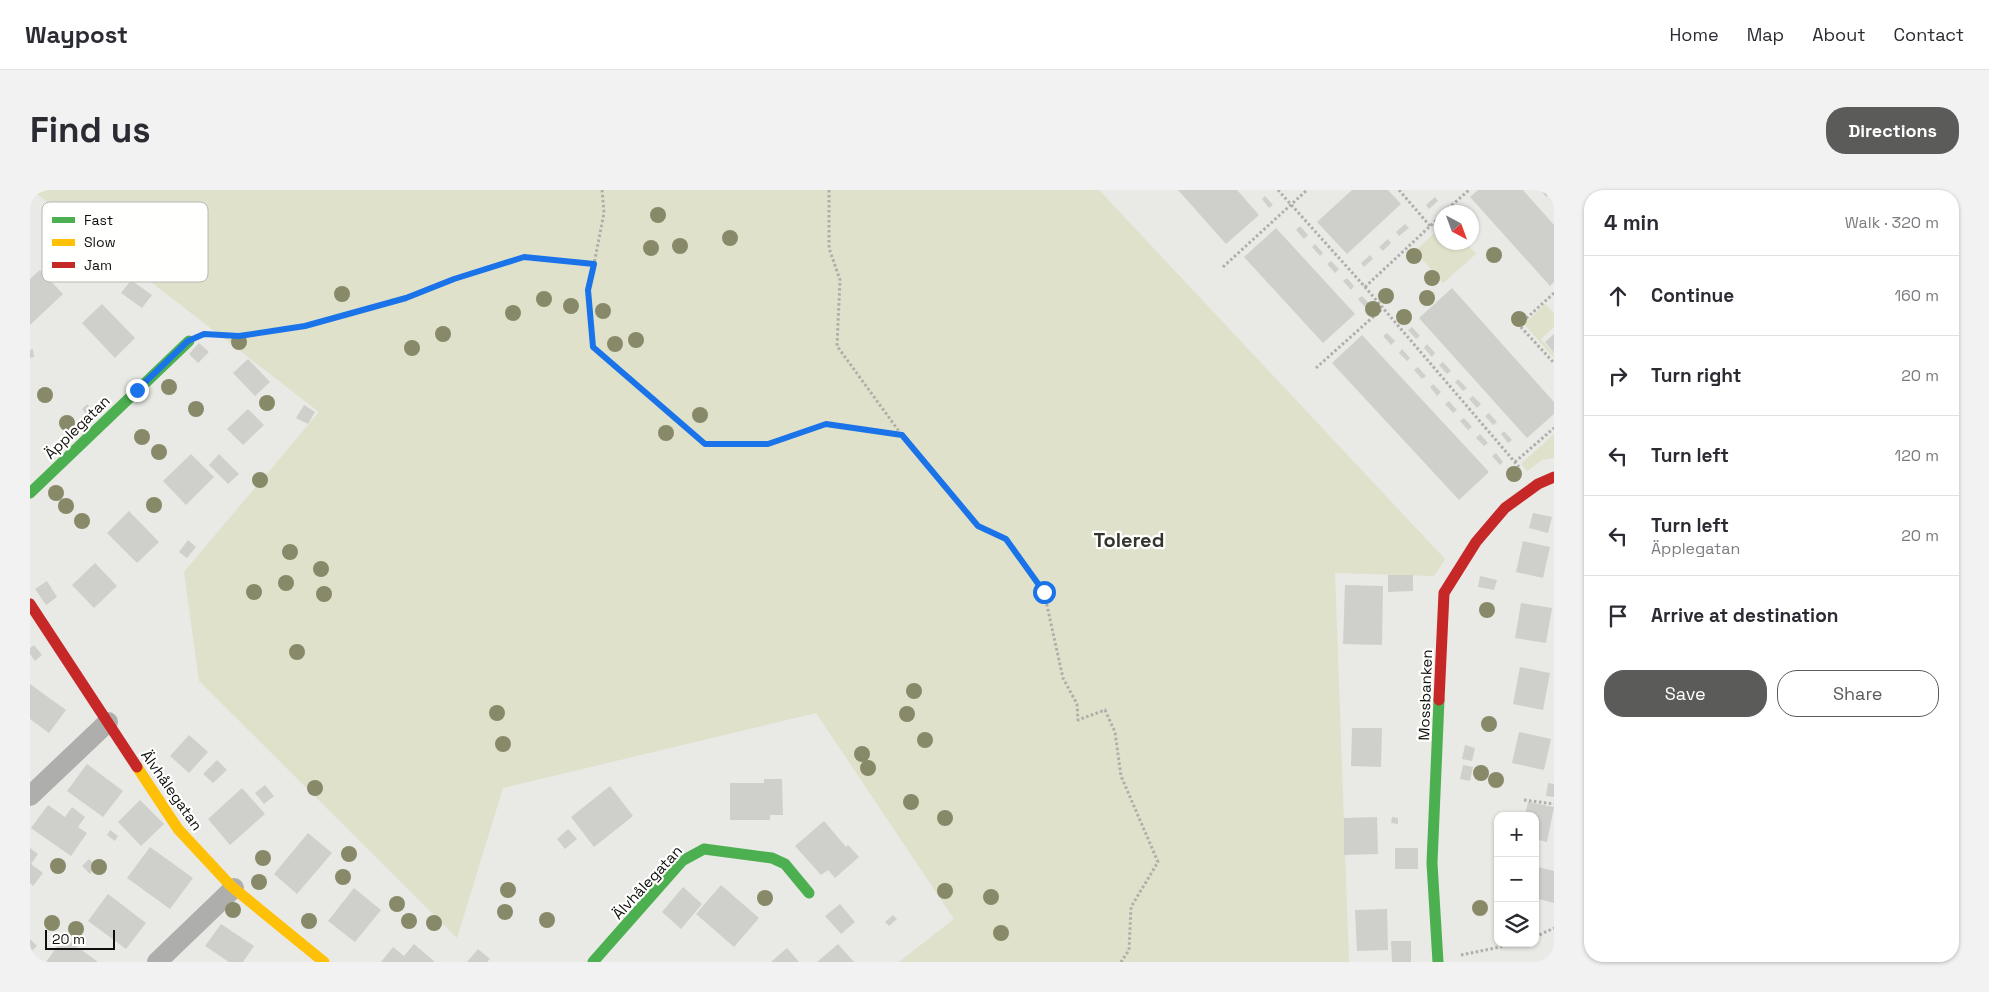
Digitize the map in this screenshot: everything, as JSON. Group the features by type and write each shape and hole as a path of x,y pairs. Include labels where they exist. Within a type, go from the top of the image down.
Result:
{"street":[{"name":"Äpplegatan","path":"30,493 188,341"},
{"name":"Mossbanken","path":"1438,961 1432,863 1444,592 1463,558 1496,520 1531,486 1554,477"},
{"name":"Älvhålegatan","path":"30,604 178,829 234,888 324,962"},
{"path":"30,796 108,722"},
{"name":"Älvhålegatan","path":"593,962 682,861 704,849 772,858 785,864 809,892"},
{"path":"157,962 234,888"}],"path":[{"path":"602,190 604,213 588,290 593,347 705,444 768,444 826,424 902,435"},
{"path":"829,190 828,248 840,280 837,346 902,435 978,526 1006,539 1044,592 1063,678 1077,704 1078,720 1105,710 1116,732 1121,776 1158,862 1131,907 1129,950 1121,962"},
{"path":"1278,190 1365,287 1524,472 1531,486"},
{"path":"1223,267 1307,190"},
{"path":"1398,190 1430,226"},
{"path":"1453,205 1469,190"},
{"path":"1365,287 1434,222"},
{"path":"188,341 204,334 239,336 305,326 406,298 454,279 524,257 594,264"},
{"path":"1554,293 1519,325 1554,363"},
{"path":"1316,368 1383,308"},
{"path":"1514,462 1554,428"},
{"path":"1524,800 1554,804"},
{"path":"1539,935 1554,928"},
{"path":"1438,961 1502,947"}],"green space":[{"path":"32,190 1099,190 1445,559 1434,576 1335,573 1349,962 899,962 954,919 816,713 503,788 457,938 199,681 184,572 319,412 151,282 208,282 208,202 48,202"},
{"path":"1434,233 1434,250 1472,250 1476,254 1443,283 1415,251"},
{"path":"1545,304 1554,313 1554,327 1541,339 1554,354 1554,358 1524,324"},
{"path":"1554,434 1554,458 1542,460 1527,471 1521,464"}],"building":[{"path":"1178,190 1237,190 1259,215 1226,244"},
{"path":"1352,190 1388,190 1401,204 1347,254 1317,222"},
{"path":"1478,190 1523,190 1554,225 1554,282 1550,286 1479,205 1470,197"},
{"path":"1541,190 1547,190 1550,193 1546,197"},
{"path":"1265,196 1273,205 1269,208 1262,199"},
{"path":"1435,197 1438,201 1429,209 1426,205"},
{"path":"1405,224 1409,228 1399,236 1396,232"},
{"path":"1300,226 1308,235 1304,239 1296,230"},
{"path":"1276,228 1355,314 1323,343 1244,257"},
{"path":"1388,239 1391,243 1383,251 1379,247"},
{"path":"1315,244 1323,253 1320,256 1312,247"},
{"path":"1370,255 1373,259 1364,267 1361,263"},
{"path":"1331,261 1339,269 1335,273 1327,264"},
{"path":"40,270 42,272 42,282 52,282 63,294 30,325 30,279"},
{"path":"1347,278 1354,286 1351,290 1343,281"},
{"path":"129,282 134,282 152,295 142,308 121,293"},
{"path":"1452,288 1554,402 1554,414 1527,438 1419,318"},
{"path":"1362,296 1370,304 1366,308 1358,299"},
{"path":"102,304 135,338 115,358 82,323"},
{"path":"1412,327 1420,336 1416,339 1408,330"},
{"path":"1387,333 1395,341 1391,345 1383,336"},
{"path":"1554,334 1554,353 1545,342"},
{"path":"1362,335 1489,472 1459,500 1332,363"},
{"path":"199,343 209,352 198,363 189,354"},
{"path":"1427,344 1435,353 1432,357 1424,348"},
{"path":"33,349 34,357 30,358 30,350"},
{"path":"1402,349 1410,358 1407,361 1399,353"},
{"path":"248,359 270,382 255,396 233,373"},
{"path":"1443,362 1451,371 1447,374 1439,365"},
{"path":"1418,367 1426,376 1422,379 1414,370"},
{"path":"1458,379 1467,388 1463,391 1455,382"},
{"path":"1433,384 1441,392 1437,396 1430,387"},
{"path":"1473,396 1481,404 1477,408 1469,399"},
{"path":"1449,401 1457,410 1453,413 1445,404"},
{"path":"87,404 94,412 89,417 82,409"},
{"path":"304,405 315,412 308,424 296,418"},
{"path":"248,409 264,425 243,445 227,429"},
{"path":"1489,413 1497,422 1493,425 1485,416"},
{"path":"1464,418 1472,427 1468,430 1460,421"},
{"path":"1504,431 1512,440 1508,443 1501,434"},
{"path":"1480,434 1488,443 1484,446 1476,438"},
{"path":"1496,453 1503,462 1500,465 1492,456"},
{"path":"191,454 214,477 186,505 163,481"},
{"path":"219,454 239,474 228,484 209,465"},
{"path":"129,511 159,542 137,563 107,533"},
{"path":"1533,513 1552,517 1548,533 1529,528"},
{"path":"188,540 196,547 187,558 179,552"},
{"path":"1523,541 1550,547 1543,578 1516,572"},
{"path":"95,563 117,586 94,608 72,585"},
{"path":"1388,575 1413,575 1413,591 1388,592"},
{"path":"1480,576 1497,580 1494,590 1478,587"},
{"path":"47,581 57,597 46,605 35,589"},
{"path":"1345,585 1383,586 1382,645 1343,644"},
{"path":"1521,603 1552,608 1546,643 1515,638"},
{"path":"34,645 42,655 35,661 30,654 30,648"},
{"path":"1520,667 1550,673 1543,710 1513,704"},
{"path":"30,684 66,710 49,733 30,719"},
{"path":"1352,728 1382,728 1381,767 1351,766"},
{"path":"1519,732 1551,739 1544,770 1512,763"},
{"path":"189,735 208,752 189,773 170,756"},
{"path":"1465,745 1475,748 1472,761 1462,759"},
{"path":"217,760 227,770 213,783 203,774"},
{"path":"87,764 123,791 103,817 67,791"},
{"path":"1463,765 1473,767 1470,781 1460,779"},
{"path":"764,779 782,779 783,815 770,815 770,820 730,820 730,783 764,783"},
{"path":"1548,783 1554,784 1554,797 1546,796"},
{"path":"265,785 274,796 264,804 255,793"},
{"path":"610,786 633,816 594,847 571,817"},
{"path":"242,788 265,814 230,845 208,819"},
{"path":"140,800 164,824 141,846 118,822"},
{"path":"1528,802 1554,807 1547,842 1539,840 1539,812 1526,812"},
{"path":"48,805 65,817 72,807 85,817 78,827 87,833 71,856 31,828"},
{"path":"1377,817 1378,854 1344,855 1344,818"},
{"path":"1392,817 1398,818 1398,824 1391,823"},
{"path":"824,821 846,847 848,845 859,857 835,878 828,870 821,875 795,846"},
{"path":"568,829 577,839 565,849 557,839"},
{"path":"110,830 118,836 115,841 107,835"},
{"path":"308,833 332,853 297,894 274,874"},
{"path":"150,847 193,878 170,909 127,878"},
{"path":"30,848 38,854 31,864 43,873 33,886 30,883"},
{"path":"1395,848 1418,848 1418,869 1395,869"},
{"path":"89,859 97,867 90,874 82,866"},
{"path":"1539,867 1554,871 1554,903 1539,899"},
{"path":"721,885 759,918 734,947 696,914"},
{"path":"683,887 702,904 681,929 662,912"},
{"path":"354,888 381,910 355,942 328,921"},
{"path":"108,894 146,923 126,949 88,921"},
{"path":"840,904 855,922 841,934 825,916"},
{"path":"1387,909 1388,950 1357,951 1355,910"},
{"path":"893,915 897,919 889,926 885,922"},
{"path":"221,924 254,946 243,962 229,962 205,946"},
{"path":"64,937 98,962 46,962"},
{"path":"30,939 37,946 30,952"},
{"path":"1391,941 1411,941 1411,962 1392,962"},
{"path":"414,944 435,962 381,962 393,947 404,956"},
{"path":"838,944 854,962 817,962"},
{"path":"787,948 799,962 771,962"},
{"path":"478,949 490,959 487,962 467,962"}],"traffic: fast":[{"path":"30,493 189,341"},
{"path":"1438,962 1432,863 1439,700"},
{"path":"593,962 682,861 704,849 772,858 785,864 809,893"}],"traffic: slow":[{"path":"137,767 178,829 231,886 324,962"}],"traffic: jam":[{"path":"1439,700 1444,593 1476,542 1505,508 1538,484 1554,477"},
{"path":"30,604 137,767"}],"district":[{"name":"Tolered","path":"1129,540"}],"route":[{"path":"137,390 188,341 204,334 239,336 305,326 406,298 454,279 524,257 594,264 588,290 593,347 705,444 768,444 826,424 902,435 978,526 1006,539 1044,592"}]}
